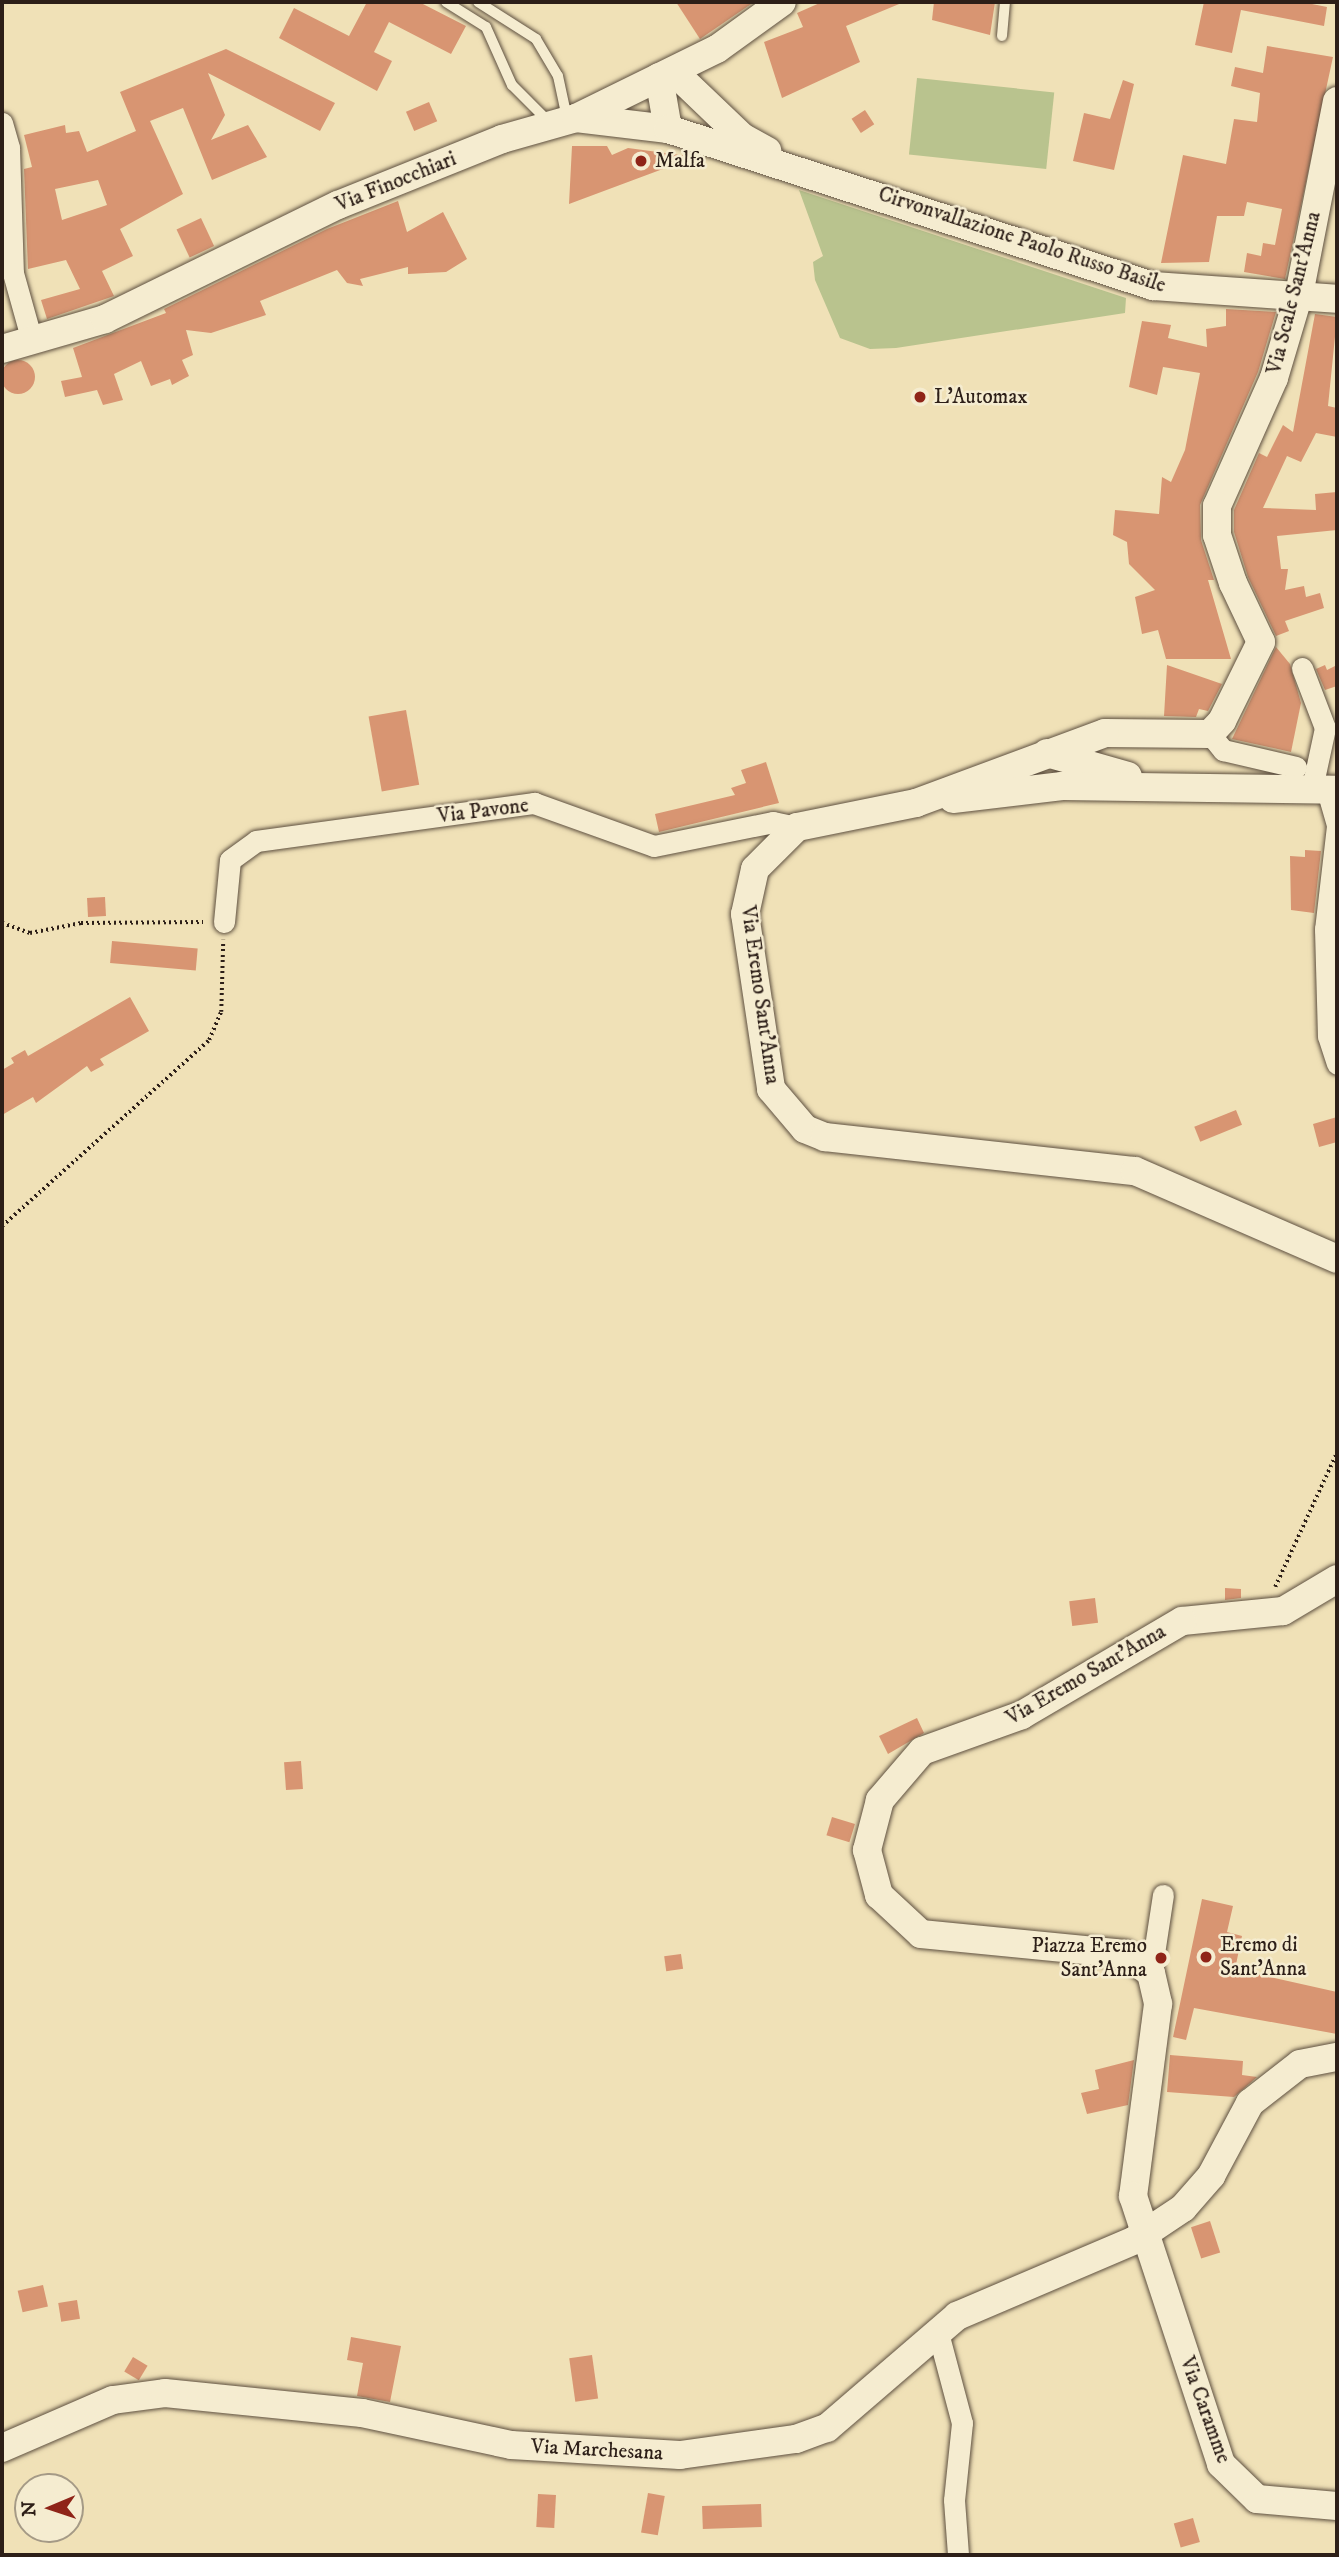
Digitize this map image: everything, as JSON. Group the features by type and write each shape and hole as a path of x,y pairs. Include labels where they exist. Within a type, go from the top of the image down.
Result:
{"street":[{"name":"Via Finocchiari","path":"2,349 104,319 338,205 565,121 666,74 782,2"},
{"path":"666,74 668,129"},
{"path":"666,74 742,137 794,166"},
{"name":"Via Scale Sant'Anna","path":"1210,734 1261,642 1233,583 1217,535 1217,506 1274,378 1299,293 1337,101"},
{"path":"565,121 668,129 794,166"},
{"path":"2,123 9,148 13,273 32,341"},
{"name":"Cirvonvallazione Paolo Russo Basile","path":"794,166 1153,286 1299,293 1337,299"},
{"path":"1302,668 1325,728 1318,784 1337,825 1325,929 1328,1036 1337,1064"},
{"path":"916,803 1047,753 1125,729 1210,734 1223,750 1318,784"},
{"path":"1047,753 1158,785"},
{"path":"1047,753 1049,773 1062,786"},
{"path":"797,827 916,803 1062,786 1318,784"},
{"name":"Via Pavone","path":"224,922 230,860 256,841 520,804 546,806 654,846 773,822 797,827"},
{"name":"Via Eremo Sant'Anna","path":"797,827 755,869 745,914 771,1089 805,1129 825,1137 1135,1171 1337,1259"},
{"name":"Via Eremo Sant'Anna","path":"1151,1973 1125,1954 921,1934 879,1895 870,1872 870,1821 905,1764 922,1751 1022,1715 1182,1621 1283,1611 1337,1580"},
{"path":"1144,2233 1132,2170 1158,2004 1151,1973 1163,1895"},
{"name":"Via Marchesana","path":"2,2448 113,2400 164,2393 362,2413 511,2445 680,2455 756,2446 827,2428 937,2329 1144,2233 1197,2194 1250,2103 1280,2075 1337,2057"},
{"name":"Via Caramme","path":"1144,2233 1221,2464 1257,2499 1337,2506"},
{"path":"937,2329 962,2423 954,2500 958,2555"}],"lane":[{"path":"446,2 485,27 512,85 565,121"},
{"path":"478,2 536,39 558,76 565,121"},
{"path":"1002,36 1005,2"}],"path":[{"path":"2,923 30,933 81,922 224,922 221,1012 209,1040 2,1226"},
{"path":"1263,1614 1337,1452"}],"green space":[{"path":"917,78 1054,92 1046,169 909,155"},
{"path":"799,190 1126,298 1125,313 896,348 870,349 840,338 815,280 813,262 823,256"}],"building":[{"path":"367,2 419,2 466,26 451,54 389,22 374,52 392,61 377,91 279,38 294,8 349,36"},
{"path":"676,2 754,2 700,39"},
{"path":"822,2 904,2 846,26 860,62 782,98 764,42 803,27 797,13"},
{"path":"934,2 995,2 990,35 932,20"},
{"path":"1204,2 1302,2 1327,7 1324,26 1241,10 1232,53 1195,45"},
{"path":"1267,46 1333,57 1285,279 1244,272 1247,253 1261,256 1263,243 1275,245 1282,209 1247,202 1244,216 1217,216 1209,262 1161,263 1183,155 1226,164 1234,119 1257,122 1260,93 1231,86 1235,67 1263,73"},
{"path":"226,49 335,103 320,131 208,73 225,115 211,140 248,125 267,157 212,180 183,108 150,121 183,194 120,229 133,256 102,271 114,296 47,319 41,300 80,289 66,260 28,269 24,169 32,167 24,135 65,125 66,133 79,131 87,152 136,131 120,92","holes":["98,180 107,205 62,220 55,189"]},
{"path":"1123,80 1134,84 1114,170 1073,161 1084,113 1110,119"},
{"path":"429,102 437,121 414,131 406,112"},
{"path":"865,110 874,124 861,133 852,119"},
{"path":"572,146 607,146 612,155 628,148 695,157 569,204"},
{"path":"398,201 407,232 443,212 467,259 446,272 408,274 408,267 360,279 363,286 347,283 337,270 260,301 266,315 211,333 186,330 193,355 182,360 189,376 172,385 170,379 151,386 141,361 114,374 123,400 103,405 97,390 65,397 61,381 82,377 73,348 166,313 164,309 327,229"},
{"path":"201,218 214,246 190,258 177,229"},
{"path":"1226,309 1276,312 1258,372 1200,505 1201,540 1214,580 1208,580 1231,659 1166,659 1158,630 1142,634 1135,597 1155,590 1129,564 1127,542 1113,535 1115,510 1159,514 1162,477 1171,482 1185,450 1200,373 1163,367 1157,395 1129,387 1142,321 1171,325 1168,338 1207,347 1206,329 1226,326"},
{"path":"1315,314 1337,317 1328,406 1337,408 1337,437 1316,433 1301,462 1287,456 1263,508 1316,510 1315,494 1337,492 1337,530 1277,536 1281,569 1288,569 1285,590 1304,586 1306,597 1320,593 1324,608 1285,621 1289,631 1276,636 1248,577 1234,532 1234,510 1259,453 1267,457 1283,425 1293,432"},
{"path":"18,360 30,365 35,377 30,389 18,394 6,389 1,377 6,365"},
{"path":"1276,647 1290,664 1301,703 1291,752 1232,739"},
{"path":"1167,665 1222,684 1208,711 1199,709 1196,717 1164,716"},
{"path":"1325,665 1327,670 1337,665 1337,686 1325,690 1316,669"},
{"path":"406,710 419,785 382,791 369,717"},
{"path":"766,762 779,803 659,832 655,814 735,795 731,788 746,783 741,770"},
{"path":"1305,850 1321,851 1314,913 1291,910 1290,856 1305,857"},
{"path":"105,897 106,916 88,917 87,898"},
{"path":"112,941 198,948 196,970 110,963"},
{"path":"130,997 149,1031 100,1059 104,1065 91,1072 87,1066 36,1103 33,1097 2,1115 2,1070 14,1063 11,1058 25,1050 28,1056"},
{"path":"1236,1110 1242,1125 1200,1142 1194,1127"},
{"path":"1337,1117 1337,1142 1319,1147 1313,1124"},
{"path":"1225,1588 1241,1589 1241,1598 1225,1600"},
{"path":"1095,1598 1098,1623 1072,1626 1069,1601"},
{"path":"917,1718 924,1733 888,1754 879,1736"},
{"path":"301,1761 303,1789 286,1790 284,1762"},
{"path":"832,1817 855,1824 849,1842 826,1835"},
{"path":"1202,1899 1233,1906 1227,1932 1242,1936 1235,1969 1337,1992 1337,2034 1194,2008 1186,2040 1173,2037"},
{"path":"681,1954 683,1969 666,1971 664,1956"},
{"path":"1170,2055 1243,2061 1242,2075 1257,2077 1234,2097 1167,2092"},
{"path":"1134,2060 1128,2105 1087,2114 1081,2093 1099,2089 1095,2070"},
{"path":"1210,2221 1220,2252 1201,2259 1191,2227"},
{"path":"43,2285 48,2306 23,2312 18,2291"},
{"path":"77,2300 80,2319 61,2322 58,2303"},
{"path":"351,2337 401,2346 390,2402 357,2396 363,2363 347,2360"},
{"path":"592,2355 598,2399 575,2402 569,2358"},
{"path":"133,2357 148,2366 139,2380 124,2372"},
{"path":"648,2493 665,2496 658,2535 641,2532"},
{"path":"538,2494 556,2495 554,2528 536,2527"},
{"path":"761,2504 762,2527 703,2529 702,2506"},
{"path":"1193,2518 1200,2542 1181,2548 1174,2524"}],"place":[{"name":"Malfa","path":"641,161"},
{"name":"L'Automax","path":"920,397"},
{"name":"Eremo di Sant'Anna","path":"1206,1957"},
{"name":"Piazza Eremo Sant'Anna","path":"1161,1958"}]}
